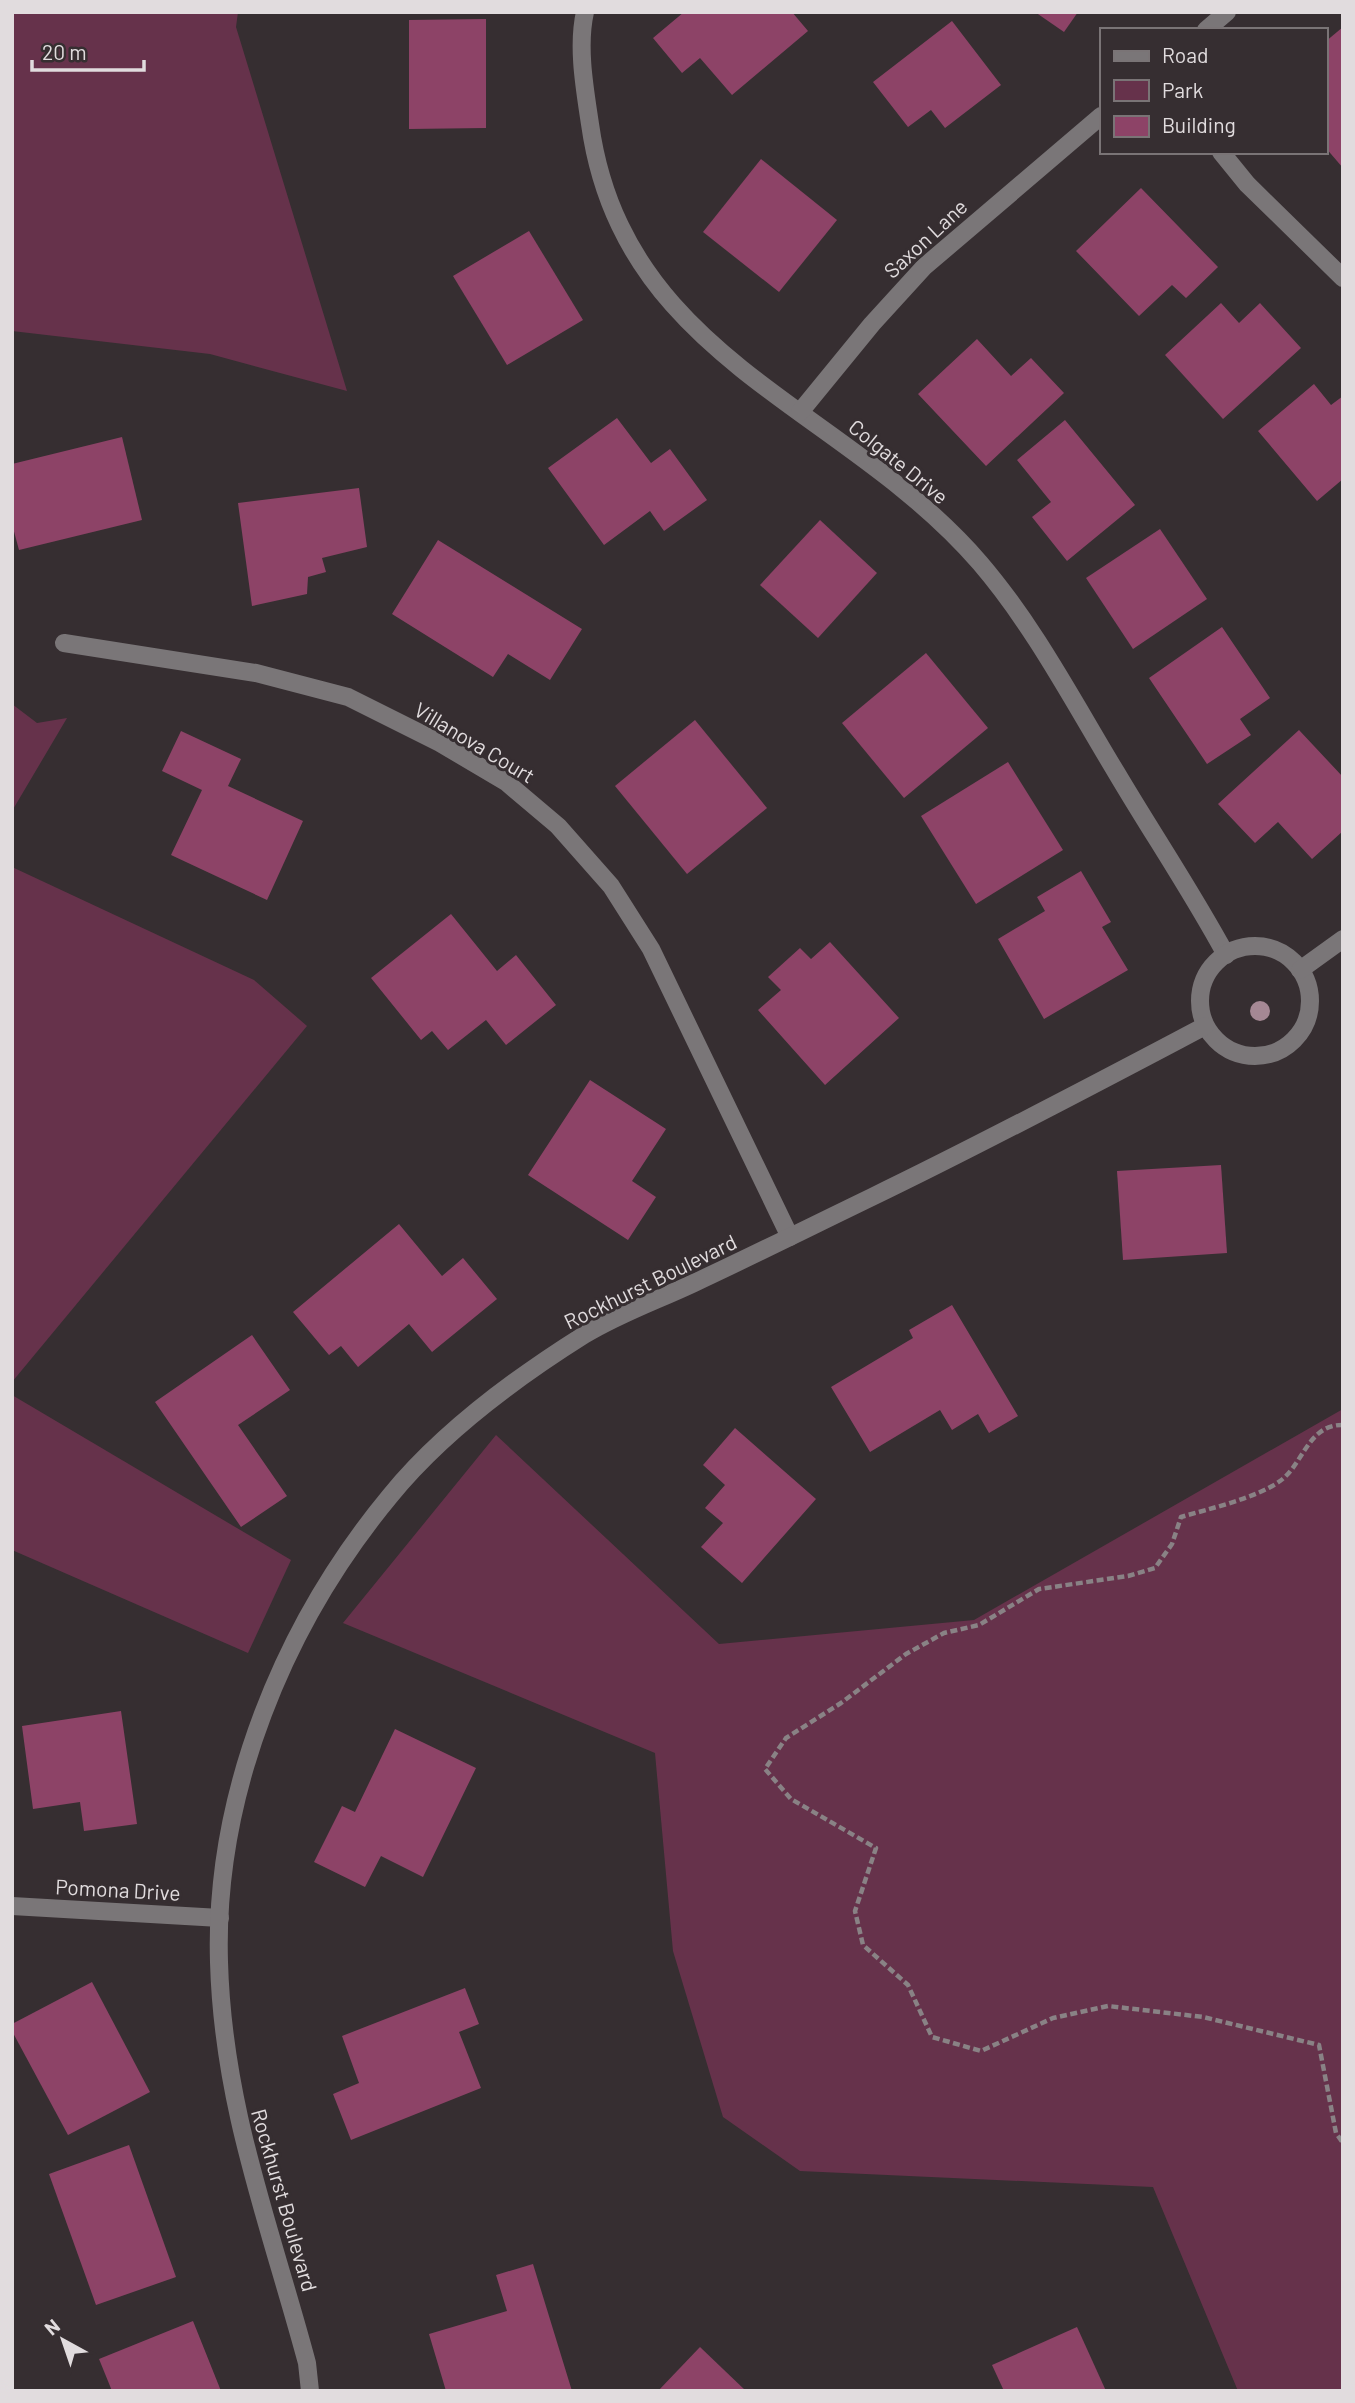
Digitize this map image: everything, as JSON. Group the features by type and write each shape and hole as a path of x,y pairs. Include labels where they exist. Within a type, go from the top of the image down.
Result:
{"street":[{"name":"Colgate Drive","path":"585,12 584,88 596,166 621,232 657,289 706,342 904,491 947,528 980,564 1047,655 1226,955"},
{"path":"1208,28 1227,12"},
{"name":"Saxon Lane","path":"800,412 872,324 924,267 1100,117"},
{"path":"1223,154 1247,184 1343,278"},
{"name":"Villanova Court","path":"64,643 256,673 348,697 440,743 506,782 558,826 585,856 611,886 651,949 790,1237"},
{"path":"1300,970 1343,939"},
{"path":"1241,948 1274,950 1289,958 1300,970 1308,986 1310,1004 1306,1021 1296,1037 1283,1049 1266,1055 1248,1056 1231,1051 1216,1040 1205,1026 1200,995 1213,965 1226,955 1241,948"},
{"name":"Rockhurst Boulevard","path":"310,2391 307,2363 252,2181 233,2102 223,2029 218,1959 225,1845 240,1784 264,1713 305,1621 345,1555 390,1495 471,1418 520,1378 589,1332 949,1160 1205,1026"},
{"name":"Pomona Drive","path":"12,1906 220,1919"}],"path":[{"path":"1343,1425 1316,1434 1280,1481 1227,1504 1181,1517 1172,1544 1155,1568 1128,1576 1040,1589 979,1625 944,1633 906,1654 841,1703 786,1738 765,1769 791,1799 876,1848 855,1910 863,1945 908,1985 932,2037 981,2051 1053,2018 1108,2006 1203,2017 1319,2045 1336,2133 1343,2143"}],"green space":[{"path":"12,12 238,12 236,27 347,391 210,354 12,331"},
{"path":"12,704 37,723 67,718 12,811"},
{"path":"12,867 254,980 307,1026 12,1382"},
{"path":"12,1395 291,1560 248,1653 12,1550"},
{"path":"1343,1409 1343,2391 1238,2391 1153,2187 800,2171 723,2117 673,1951 655,1753 343,1623 496,1435 719,1644 974,1620"}],"building":[{"path":"684,12 792,12 808,31 732,95 700,58 682,73 653,38"},
{"path":"1035,12 1078,12 1064,32"},
{"path":"486,19 486,128 409,129 409,20"},
{"path":"952,21 1001,85 945,128 931,110 908,127 873,82"},
{"path":"1343,27 1343,168 1327,149 1327,40"},
{"path":"761,159 837,220 779,292 703,232"},
{"path":"1141,188 1218,267 1186,298 1172,285 1139,316 1076,251"},
{"path":"529,231 583,320 507,365 453,276"},
{"path":"1221,303 1239,323 1260,303 1301,348 1223,419 1165,355"},
{"path":"977,339 1011,376 1031,358 1064,393 986,466 918,394"},
{"path":"1314,384 1331,405 1343,396 1343,479 1317,501 1258,431"},
{"path":"617,418 651,463 670,449 707,500 664,531 650,511 604,545 548,468"},
{"path":"1065,420 1135,505 1067,561 1032,517 1051,502 1017,460"},
{"path":"122,437 142,520 19,550 12,524 12,464"},
{"path":"359,488 367,547 322,558 326,572 308,577 307,594 252,606 238,503"},
{"path":"820,520 877,573 818,638 760,585"},
{"path":"1160,529 1207,599 1133,649 1086,578"},
{"path":"438,540 582,629 550,680 508,654 493,677 392,614"},
{"path":"1222,627 1270,698 1240,719 1251,735 1207,764 1149,678"},
{"path":"926,653 988,728 904,798 842,723"},
{"path":"695,720 767,808 687,874 615,786"},
{"path":"1299,730 1343,777 1343,831 1312,859 1278,822 1255,843 1218,804"},
{"path":"181,731 241,759 228,786 303,821 267,900 171,855 202,790 162,771"},
{"path":"1008,762 1063,850 976,904 921,816"},
{"path":"1081,871 1111,922 1102,927 1128,970 1044,1019 998,939 1045,911 1037,897"},
{"path":"451,914 497,971 516,955 556,1005 506,1045 486,1020 448,1050 432,1031 421,1040 371,978"},
{"path":"830,942 899,1018 825,1085 758,1010 781,990 768,977 800,948 811,959"},
{"path":"590,1080 666,1129 632,1181 656,1197 628,1240 528,1175"},
{"path":"1221,1165 1227,1253 1123,1260 1117,1171"},
{"path":"399,1224 442,1276 463,1258 497,1299 432,1352 409,1324 358,1367 341,1346 329,1355 293,1312"},
{"path":"952,1305 1018,1416 989,1433 978,1414 952,1430 940,1410 870,1452 831,1387 913,1338 909,1330"},
{"path":"252,1335 290,1390 238,1425 287,1496 241,1527 155,1402"},
{"path":"735,1428 816,1499 742,1583 701,1547 723,1523 705,1508 725,1485 703,1465"},
{"path":"121,1711 137,1824 84,1831 80,1802 33,1809 22,1726"},
{"path":"395,1729 476,1768 423,1877 381,1856 365,1887 314,1862 342,1806 355,1812"},
{"path":"92,1982 150,2092 68,2135 12,2031 12,2024"},
{"path":"465,1988 479,2024 459,2032 481,2088 351,2140 333,2094 359,2083 342,2036"},
{"path":"129,2145 176,2277 96,2305 49,2174"},
{"path":"533,2264 572,2391 446,2391 429,2334 507,2311 496,2275"},
{"path":"193,2321 221,2391 112,2391 99,2359"},
{"path":"1077,2327 1106,2391 1004,2391 992,2365"},
{"path":"700,2347 746,2391 658,2391"}]}
